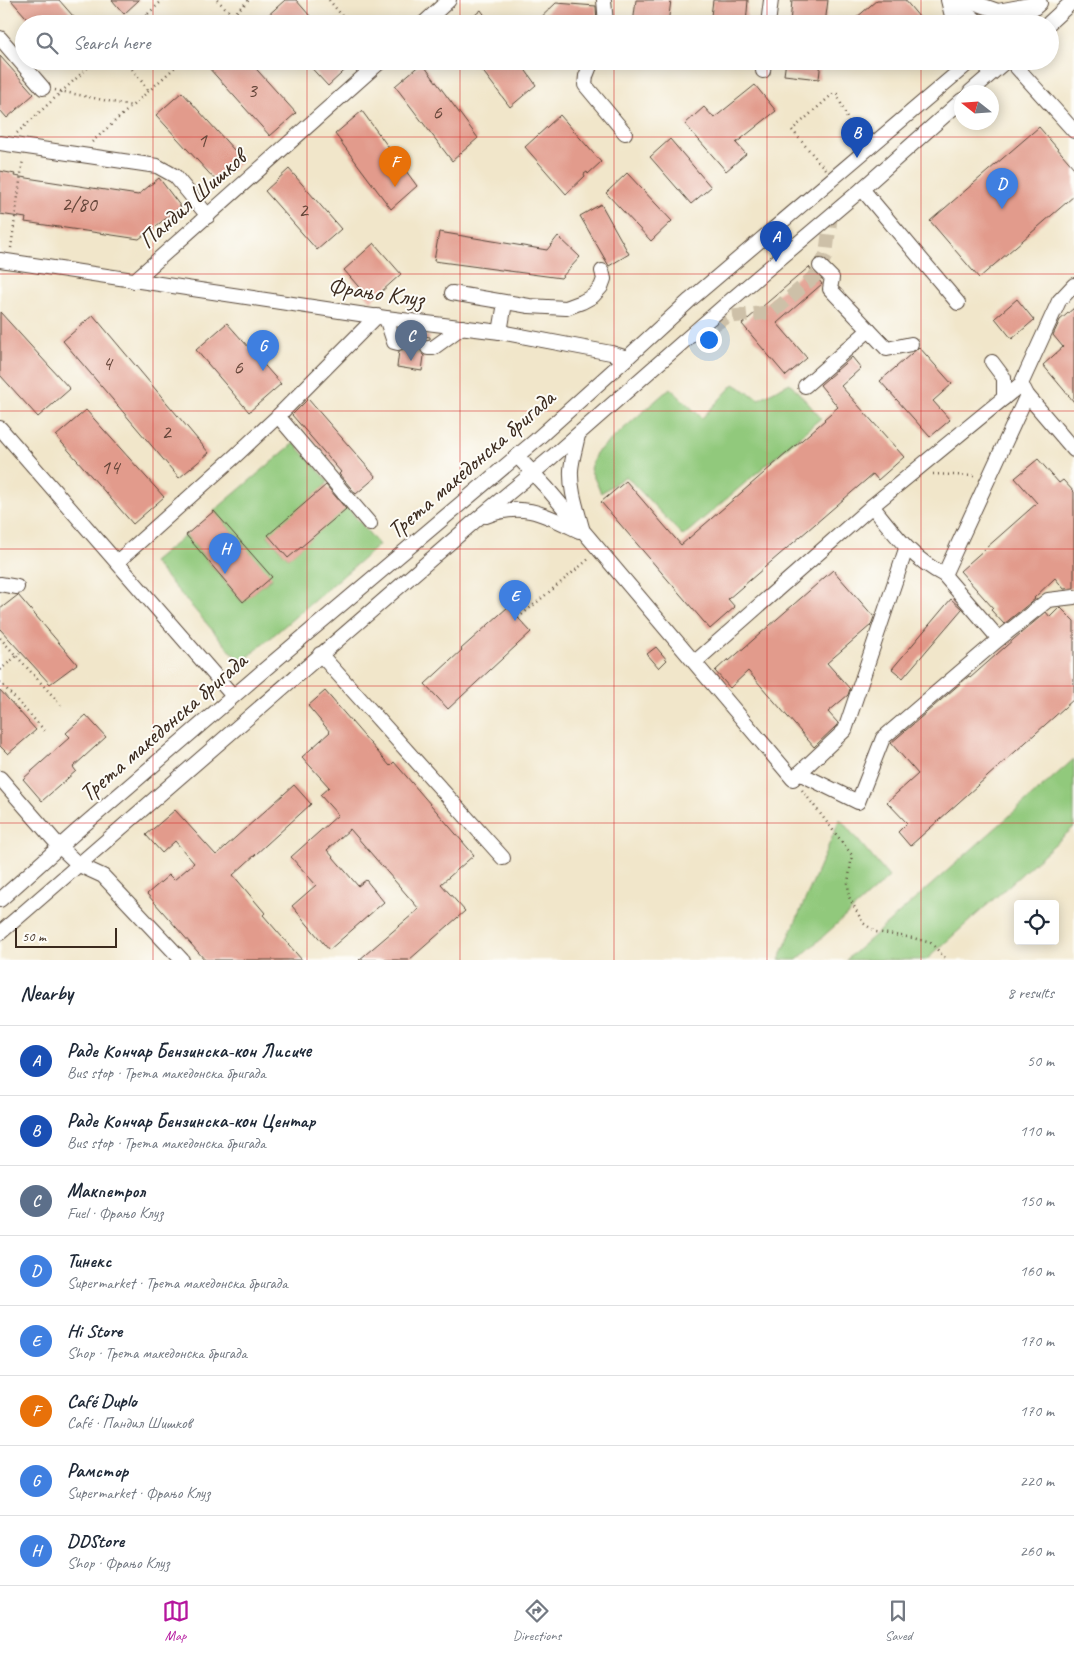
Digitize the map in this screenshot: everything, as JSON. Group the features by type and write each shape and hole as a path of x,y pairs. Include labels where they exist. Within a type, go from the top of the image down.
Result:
{"street":[{"path":"433,15 449,0"},
{"path":"604,0 605,15"},
{"path":"769,15 771,0"},
{"path":"1058,15 1074,0"},
{"path":"956,1 998,11 1042,1"},
{"path":"955,15 956,1"},
{"path":"956,1 963,15"},
{"path":"956,1 971,15"},
{"path":"1026,15 1042,1"},
{"path":"0,38 15,55"},
{"path":"28,70 43,88"},
{"name":"Пандил Шишков","path":"5,261 134,281 371,70"},
{"path":"588,70 585,85 625,133"},
{"path":"949,80 951,70"},
{"name":"Трета македонска бригада","path":"0,900 233,696 517,456 696,294 961,70"},
{"path":"978,85 996,70"},
{"path":"1019,70 1074,131"},
{"name":"Трета македонска бригада","path":"0,933 474,520 578,435 954,107"},
{"path":"2,143 157,166 175,176 208,216"},
{"path":"862,189 958,303"},
{"path":"820,266 832,278 830,289 887,349 911,344"},
{"path":"452,293 504,303 566,308 593,296 604,280 602,271"},
{"name":"Фрањо Клуз","path":"134,281 381,317 500,332 611,353 627,358"},
{"path":"944,576 989,477 1059,301 1074,285"},
{"path":"500,332 504,303"},
{"path":"117,562 278,416 381,317 394,342 398,343"},
{"path":"428,348 433,348 462,327"},
{"path":"805,386 869,330"},
{"path":"992,362 1004,378 1004,398"},
{"path":"695,662 912,472 1004,398 1024,390"},
{"path":"1024,390 1074,450"},
{"path":"278,416 370,524"},
{"path":"0,428 233,696"},
{"path":"578,435 571,477 575,503 584,534"},
{"path":"517,456 796,776 858,802 883,738 999,639 1048,600 1074,597"},
{"path":"872,506 906,549 944,576 999,639"},
{"path":"474,520 507,510 532,510 584,534"},
{"path":"796,776 845,730 906,549"},
{"path":"0,584 17,587"},
{"path":"320,654 503,858"},
{"path":"0,778 60,847 79,865 103,876 182,960"}],"path":[{"path":"146,15 163,0"},
{"path":"217,0 233,15 249,0"},
{"path":"329,0 342,15"},
{"path":"2,143 85,70"},
{"path":"133,70 149,91"},
{"path":"78,154 172,70"},
{"path":"43,88 132,106"},
{"path":"826,170 792,130 834,93 837,94 857,144"},
{"path":"5,261 24,146"},
{"path":"912,472 989,477"},
{"path":"518,618 599,550"},
{"path":"0,638 62,706"},
{"path":"0,670 20,652"},
{"path":"0,682 45,731"},
{"path":"796,776 852,855 848,883 850,897 856,913 863,923 876,932 931,943 947,960"}],"green space":[{"path":"790,383 821,418 683,536 626,476 601,493 590,469 596,453 670,388 702,418 734,384 759,399"},
{"path":"294,443 328,481 326,485 268,536 288,558 347,507 379,545 241,663 153,562 186,535 242,602 272,578 214,511"},
{"path":"1074,759 1074,827 926,960 846,960"},
{"path":"840,819 889,877 797,960 779,960"}],"building":[{"path":"11,0 59,0 72,15 24,15"},
{"path":"112,0 139,0 124,14"},
{"path":"285,0 296,0 309,15 268,15"},
{"path":"636,0 671,0 669,15 634,15"},
{"path":"713,0 748,0 747,15 711,15"},
{"path":"792,0 828,0 826,15 791,15"},
{"path":"877,0 905,0 918,15 860,15"},
{"path":"556,3 596,6 596,15 543,15"},
{"path":"481,10 485,15 475,15"},
{"path":"0,56 34,94 7,118 0,110"},
{"path":"211,70 257,70 296,113 270,136"},
{"path":"313,70 345,70 328,86"},
{"path":"414,70 427,70 478,138 452,161 395,86"},
{"path":"482,70 525,70 536,85 510,107"},
{"path":"785,70 820,70 819,79 784,75"},
{"path":"755,85 776,111 736,143 746,154 726,171 685,124 704,107 714,118"},
{"path":"182,92 243,160 218,183 156,115"},
{"path":"362,111 417,186 391,209 335,134"},
{"path":"560,115 601,162 588,174 587,172 584,174 585,176 566,194 525,147"},
{"path":"1039,127 1074,168 1074,196 979,278 930,221"},
{"path":"670,139 711,187 691,204 650,157"},
{"path":"289,169 341,229 317,250 265,191"},
{"path":"0,171 15,174 14,176 138,195 159,178 181,207 139,239 25,222 26,218 0,214"},
{"path":"627,173 672,221 651,241 606,193"},
{"path":"601,204 629,254 609,266 580,216"},
{"path":"439,232 547,250 558,236 580,257 561,278 434,261"},
{"path":"374,243 401,274 371,301 344,270"},
{"path":"809,267 822,284 777,323 807,358 786,376 742,324"},
{"path":"1017,299 1034,320 1012,339 995,318"},
{"path":"1074,308 1074,402 1043,365 1063,347 1053,335 1060,320"},
{"path":"0,312 70,389 38,417 0,375"},
{"path":"93,315 209,453 179,478 63,341"},
{"path":"227,323 281,384 249,412 196,350"},
{"path":"400,332 430,337 430,339 423,341 419,348 424,356 422,371 397,367 399,351 407,345"},
{"path":"919,347 952,384 933,401 950,420 930,437 880,381"},
{"path":"852,357 861,368 841,386 904,457 878,480 873,474 728,599 735,607 710,629 601,502 626,481 681,545 838,407 820,385"},
{"path":"308,399 376,477 356,494 339,474 341,472 292,415"},
{"path":"86,410 164,497 133,524 56,436"},
{"path":"1038,459 1059,483 1063,480 1074,492 1074,588 1064,589 1055,578 1035,599 1004,624 991,610 993,608 960,571 1037,503 1015,478"},
{"path":"326,485 346,509 288,558 268,535"},
{"path":"214,511 272,577 243,602 186,535"},
{"path":"833,570 874,617 871,625 827,663 850,689 848,695 828,712 838,723 837,725 814,747 748,671 730,688 715,671 728,659 729,661"},
{"path":"18,595 77,664 50,684 0,629 0,609"},
{"path":"951,599 962,609 903,678 892,669"},
{"path":"508,607 531,632 448,709 425,684"},
{"path":"1060,607 1074,621 1074,699 910,846 898,832 907,823 887,802 918,774 891,743 1046,612 1050,617"},
{"path":"656,647 667,660 659,668 647,654"},
{"path":"0,690 36,730 8,754 0,746"},
{"path":"325,691 390,766 394,762 474,855 441,884 465,911 409,960 359,960 419,909 350,829 327,850 358,886 366,880 384,902 329,950 292,906 316,885 291,857 338,815 320,795 329,787 302,757 330,732 308,706"},
{"path":"86,715 106,737 73,767 76,771 42,801 23,779 70,737 66,733"},
{"path":"294,785 311,804 233,875 265,913 263,915 302,960 205,960 147,894 169,875 174,880 194,863 175,841 162,853 146,835 175,810 216,855"}],"tunnel":[{"path":"696,335 727,317 773,312 816,275 826,255 831,214"},
{"path":"398,343 428,348"}],"place":[{"name":"Раде Кончар Бензинска-кон Центар","path":"857,158"},
{"name":"Café Duplo","path":"395,187"},
{"name":"Тинекс","path":"1002,209"},
{"name":"Раде Кончар Бензинска-кон Лисиче","path":"776,262"},
{"name":"Макпетрол","path":"411,361"},
{"name":"Рамстор","path":"263,371"},
{"name":"DDStore","path":"225,574"},
{"name":"Hi Store","path":"515,621"}]}
